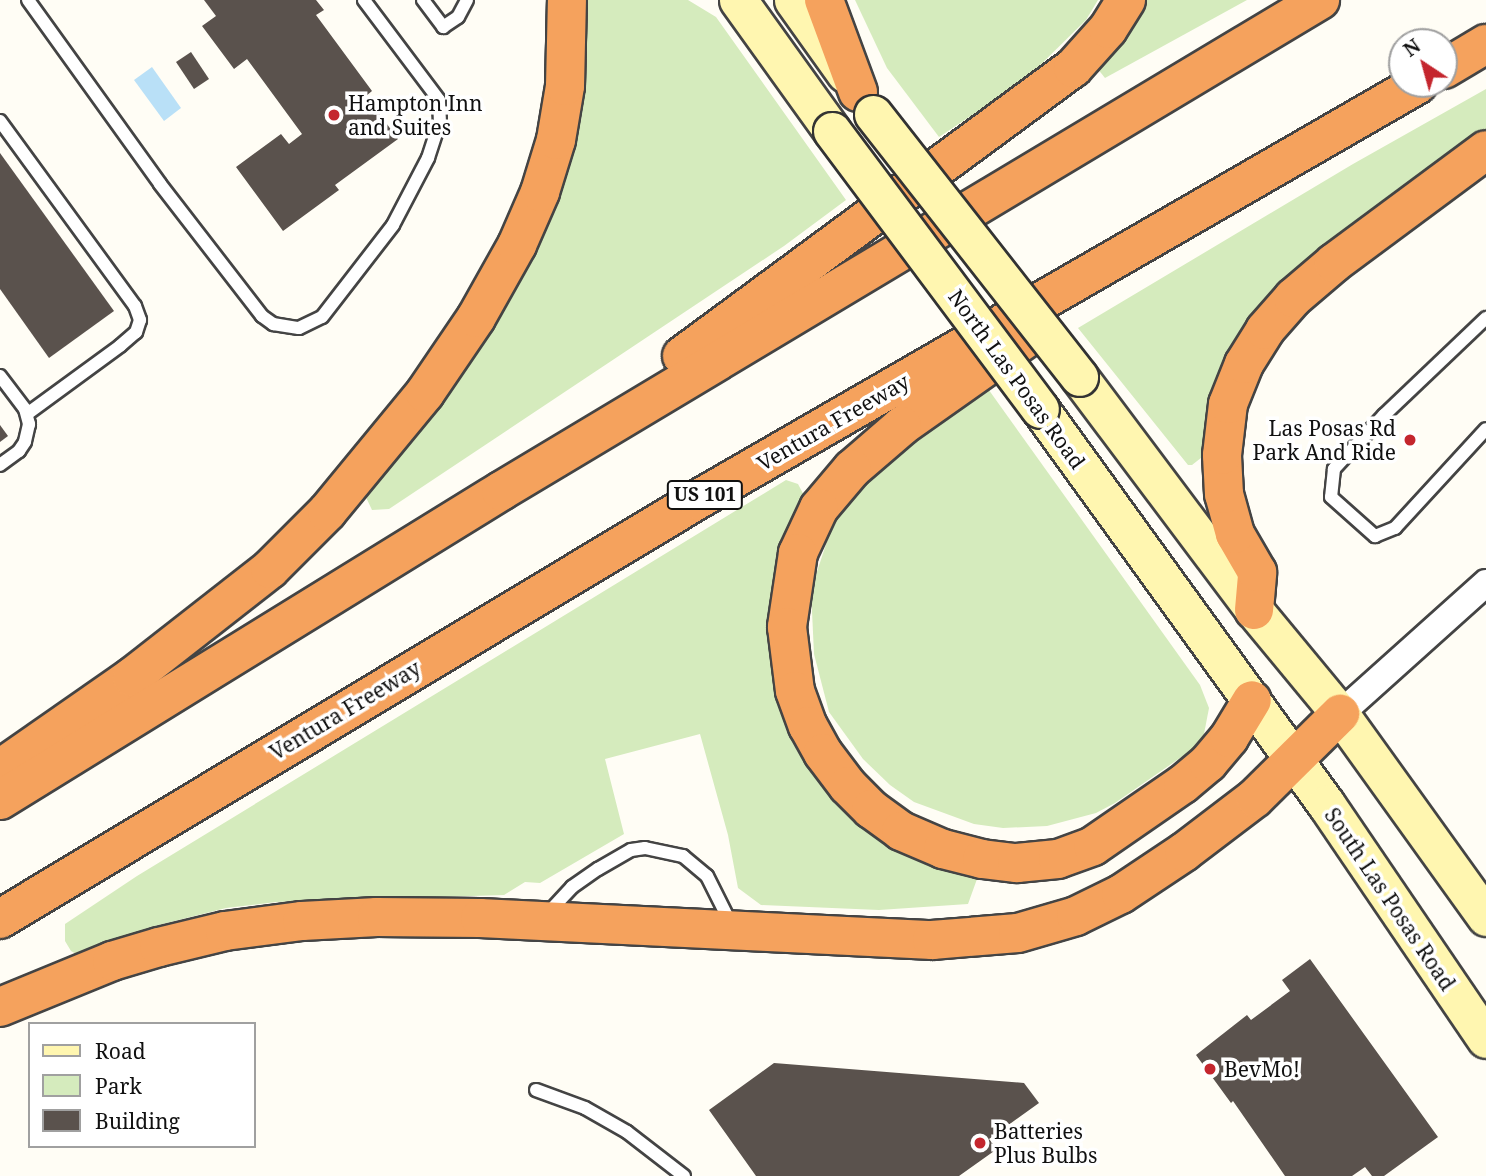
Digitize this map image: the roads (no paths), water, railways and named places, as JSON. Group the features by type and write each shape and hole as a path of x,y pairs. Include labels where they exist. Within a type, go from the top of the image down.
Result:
{"highway":[{"path":"0,769 144,668 270,569 327,512 425,393 476,318 517,245 540,192 556,141 565,86 567,0"},
{"path":"824,0 866,103"},
{"path":"500,491 1073,68 1108,29 1126,0"},
{"path":"0,800 500,491 1320,0"},
{"path":"1458,61 1486,44"},
{"name":"Ventura Freeway","path":"0,919 697,500 1394,98"},
{"path":"1254,610 1257,572 1235,534 1224,494 1223,468 1228,404 1244,364 1265,330 1293,298 1334,263 1486,150"},
{"path":"1252,700 1230,738 1208,763 1127,825 1093,846 1058,859 1017,863 982,859 943,849 901,831 871,809 848,786 808,726 795,691 787,627 798,553 819,508 852,469 902,426 974,373 1275,168"},
{"path":"0,1007 112,961 225,932 302,921 377,917 542,921 932,940 1018,933 1076,916 1121,894 1184,852 1255,797 1339,714"}],"main road":[{"name":"North Las Posas Road","path":"738,0 832,131 1040,409 1293,759"},
{"path":"793,0 866,103 1079,377 1254,610 1339,714 1486,917"},
{"name":"South Las Posas Road","path":"1293,759 1486,1039"}],"street":[{"path":"1339,714 1486,583"}],"lane":[{"path":"28,0 160,184 262,316 273,324 299,328 322,317 393,225 428,158 440,122 439,100 364,0"},
{"path":"423,0 443,27 458,17 467,0"},
{"path":"0,121 135,306 140,320 136,332 120,346 27,414"},
{"path":"1486,318 1384,415 1334,469 1331,497 1375,536 1395,528 1486,429"},
{"path":"0,376 27,414 25,442 19,451 0,465"},
{"path":"542,921 550,908 572,887 631,850 645,848 683,856 707,876 734,930"},
{"path":"536,1090 585,1108 628,1132 684,1176"}],"water":[{"path":"152,67 181,108 164,121 134,80"}],"place":[{"name":"Hampton Inn and Suites","path":"334,115"},
{"name":"Las Posas Rd Park And Ride","path":"1410,440"},
{"name":"BevMo!","path":"1210,1069"},
{"name":"Batteries Plus Bulbs","path":"980,1143"}]}
